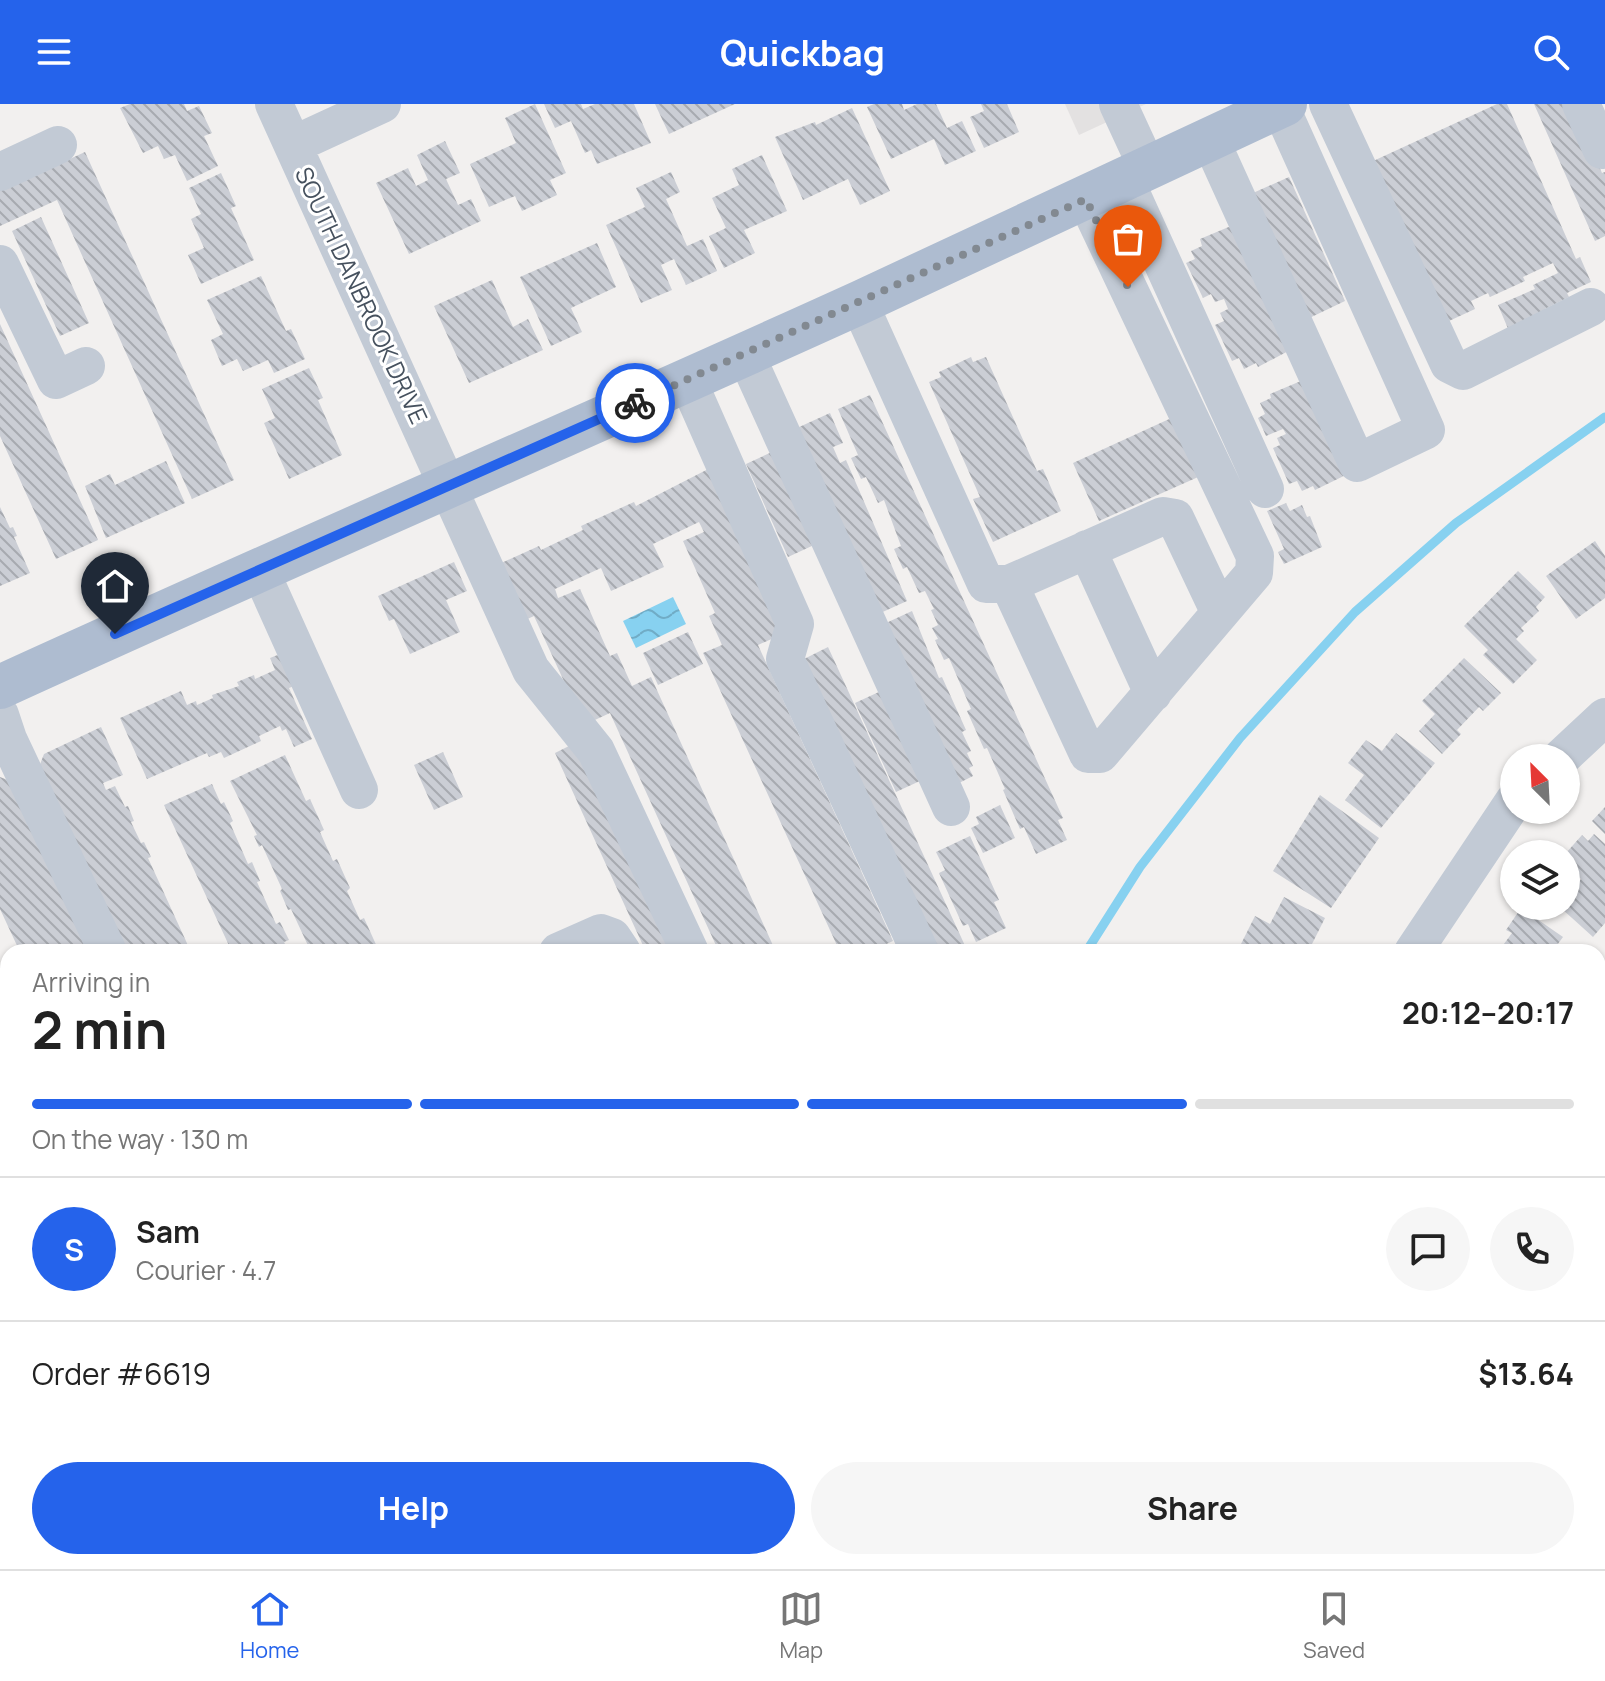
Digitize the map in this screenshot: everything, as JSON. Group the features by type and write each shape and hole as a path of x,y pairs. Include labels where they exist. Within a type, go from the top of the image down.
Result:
{"main road":[{"path":"0,687 259,568 859,303 1282,105"}],"street":[{"name":"SOUTH DANBROOK DRIVE","path":"274,104 531,670 596,751 686,944"},
{"path":"293,145 382,104"},
{"path":"1118,104 1137,174 1265,489"},
{"path":"1328,104 1449,364 1463,371 1591,307"},
{"path":"1581,104 1602,150"},
{"path":"1210,139 1357,463 1426,430 1282,105"},
{"path":"0,172 58,145"},
{"path":"1009,584 1088,754 1100,754 1254,573 1255,556 1086,199"},
{"path":"0,264 56,380 86,366"},
{"path":"859,303 986,584 1009,584 1163,516 1175,518 1220,613"},
{"path":"745,353 951,807"},
{"path":"687,379 795,624 785,659 916,944"},
{"path":"1087,549 1153,693"},
{"path":"259,568 359,790"},
{"path":"0,715 8,739 104,944"},
{"path":"1576,744 1605,717"},
{"path":"1418,944 1500,822"},
{"path":"576,944 601,933 612,937 617,944"}],"shaded area":[{"path":"1065,104 1146,104 1079,135"}],"water":[{"path":"673,597 686,624 636,648 623,621"}],"building":[{"path":"130,104 184,104 187,111 199,106 212,133 204,136 218,166 187,181 175,155 164,159 158,146 143,153 120,108"},
{"path":"535,104 566,173 550,180 557,195 522,211 515,196 489,207 470,164 516,143 505,118"},
{"path":"544,104 581,104 583,109 595,104 634,104 651,143 597,164 591,150 585,153 571,121 555,128"},
{"path":"655,104 735,104 669,134"},
{"path":"902,104 904,110 917,104 936,104 947,128 962,121 976,151 945,165 934,139 891,159 867,107"},
{"path":"981,104 1007,104 1019,132 984,148 970,117 984,111"},
{"path":"1497,104 1507,104 1576,259 1580,257 1591,282 1567,293 1569,297 1545,309 1547,314 1509,331 1498,305 1535,289 1533,285 1558,273 1553,263 1523,277 1525,281 1490,297 1488,293 1471,301 1475,309 1449,321 1371,162"},
{"path":"1534,104 1571,104 1602,173 1605,172 1605,236 1595,241"},
{"path":"852,108 890,191 860,205 848,179 803,200 775,137 815,122 816,125"},
{"path":"445,141 460,173 446,179 458,205 471,199 481,221 409,254 376,183 408,168 416,186 428,180 417,155"},
{"path":"85,152 234,480 192,499 57,200 0,226 0,191"},
{"path":"762,155 787,211 744,230 755,253 724,268 709,236 726,228 712,198 739,185 732,169"},
{"path":"671,172 680,192 666,199 687,246 703,239 717,271 686,285 674,259 661,265 672,290 641,303 606,225 645,207 636,188"},
{"path":"221,173 236,206 231,208 254,260 201,284 188,255 204,248 191,219 201,214 189,188"},
{"path":"1289,177 1345,301 1301,322 1244,197"},
{"path":"41,217 89,323 60,336 12,231"},
{"path":"1231,226 1294,348 1258,367 1256,363 1244,369 1239,358 1232,361 1215,325 1224,321 1220,313 1228,309 1224,299 1215,302 1211,294 1203,298 1186,263 1195,259 1191,251 1202,246 1200,239"},
{"path":"597,243 616,287 571,308 582,332 551,346 520,277"},
{"path":"261,276 286,331 291,329 305,359 274,373 268,360 243,371 237,359 222,366 211,340 223,334 207,300"},
{"path":"492,280 513,327 528,319 543,350 469,383 434,306"},
{"path":"0,324 98,540 56,559 0,436"},
{"path":"971,357 973,362 986,357 1037,471 1043,469 1061,511 993,542 973,499 980,497 929,382 941,377 939,372"},
{"path":"309,368 323,398 318,400 342,455 289,479 264,423 275,418 262,389"},
{"path":"1308,378 1352,472 1315,490 1313,486 1302,491 1297,481 1289,484 1273,448 1280,445 1277,438 1286,434 1283,429 1266,436 1258,418 1265,414 1260,403 1271,398 1270,394"},
{"path":"870,395 1063,818 1058,820 1067,840 1036,854 1024,827 1020,829 987,748 984,749 967,711 971,709 949,658 944,660 935,640 938,639 932,628 938,625 931,610 934,609 925,591 919,593 907,567 903,569 894,549 901,546 884,500 878,503 866,477 861,479 851,458 858,455 838,409"},
{"path":"830,413 843,443 833,447 840,463 846,460 907,601 876,615 797,428"},
{"path":"1178,415 1205,474 1099,521 1073,463"},
{"path":"772,452 814,545 788,557 746,464"},
{"path":"166,461 185,503 106,538 85,486 110,474 115,485"},
{"path":"718,464 783,634 758,645 893,941 886,944 836,944 703,653 722,645 709,616 715,613 683,541 704,532 699,522 653,544 664,567 611,591 601,568 555,589 558,598 580,589 610,656 617,653 632,686 651,677 772,944 715,944 610,713 584,725 534,616 523,621 497,565 539,546 541,550 583,530 581,526 634,502 636,506"},
{"path":"1286,503 1290,511 1302,505 1307,517 1310,516 1322,547 1284,564 1278,552 1284,549 1267,511"},
{"path":"0,507 10,528 13,527 17,536 14,537 30,573 0,586"},
{"path":"1595,541 1605,556 1605,598 1576,619 1546,576"},
{"path":"454,562 467,591 446,600 460,632 410,654 394,619 389,621 378,596"},
{"path":"1518,571 1545,597 1536,607 1539,611 1521,628 1524,631 1516,639 1537,660 1513,684 1483,655 1488,650 1464,626"},
{"path":"912,611 939,678 942,677 966,730 962,732 971,751 967,753 973,766 969,768 973,776 959,783 886,623"},
{"path":"688,632 703,664 658,685 643,653"},
{"path":"828,647 964,944 933,944 804,659"},
{"path":"280,654 294,686 289,688 312,739 294,747 286,729 282,731 280,726 259,736 261,741 224,758 221,752 209,757 207,753 147,779 120,718 181,691 187,705 196,701 197,705 213,698 212,695 239,686 237,682 254,675 255,679 275,670 270,658"},
{"path":"1464,658 1501,693 1483,711 1479,707 1457,730 1461,734 1442,754 1419,731 1435,714 1422,701"},
{"path":"881,691 922,780 896,792 855,703"},
{"path":"101,727 123,775 103,783 106,790 115,786 125,807 128,806 134,821 131,822 151,857 148,858 187,944 120,944 39,767 44,754"},
{"path":"1396,733 1435,763 1381,828 1345,800 1364,775 1348,763 1366,740 1382,751"},
{"path":"571,745 585,752 673,944 642,944 555,753"},
{"path":"443,752 463,797 434,810 414,765"},
{"path":"285,755 306,801 310,799 324,830 320,832 333,861 337,859 360,920 364,918 376,944 307,944 291,909 288,910 280,891 282,889 262,845 259,847 254,836 257,835 230,781"},
{"path":"0,777 13,782 85,944 16,944 0,909"},
{"path":"212,784 233,821 230,823 248,864 252,862 260,881 257,882 276,924 280,922 289,940 285,944 228,944 164,805"},
{"path":"1320,795 1379,838 1331,908 1273,871"},
{"path":"1000,805 1015,838 983,853 971,828 979,824 976,817"},
{"path":"1605,807 1605,834 1592,821"},
{"path":"1594,834 1605,844 1605,923 1593,937 1574,920 1580,920 1580,840 1578,840 1582,835 1588,841"},
{"path":"970,836 999,900 994,902 1006,928 976,942 968,924 963,926 939,873 945,870 936,852"},
{"path":"1284,897 1325,918 1312,944 1241,944 1255,916 1270,924"},
{"path":"1513,920 1538,920 1563,937 1558,944 1504,944 1512,933 1506,930"}],"waterway":[{"path":"1091,944 1140,867 1240,738 1355,612 1456,523 1605,417"}],"way so far":[{"path":"635,403 1086,199 1128,287"}],"route":[{"path":"115,634 635,403"}]}
